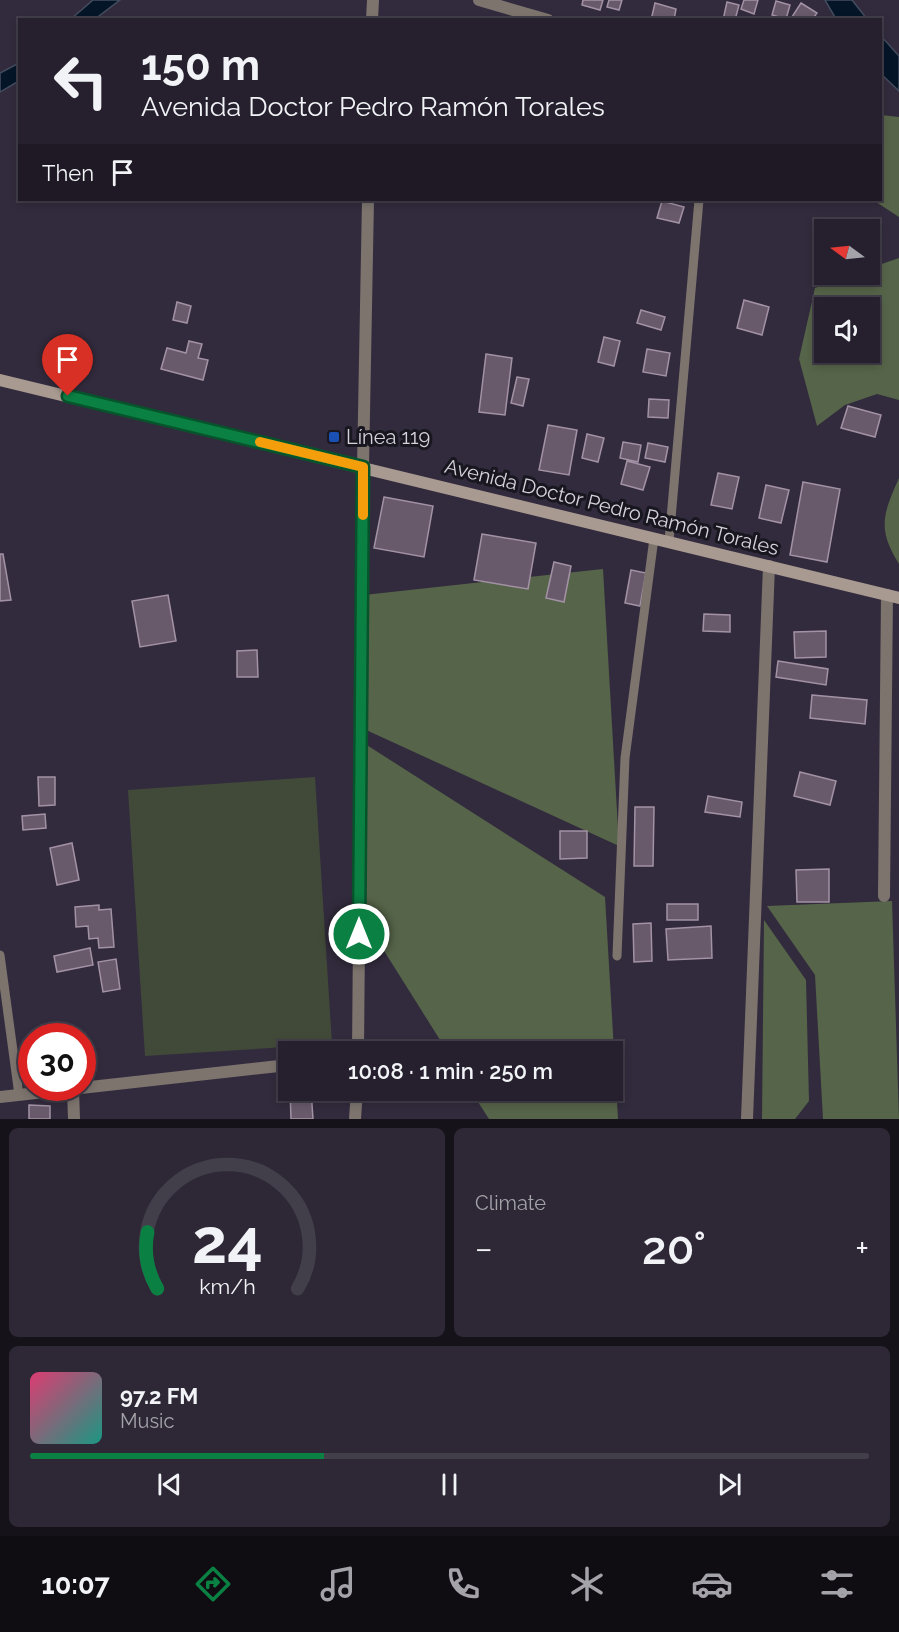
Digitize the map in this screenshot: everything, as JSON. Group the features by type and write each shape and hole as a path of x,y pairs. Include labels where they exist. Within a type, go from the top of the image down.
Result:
{"street":[{"path":"372,0 372,18"},
{"path":"479,0 541,18"},
{"path":"358,1041 363,467 368,201"},
{"name":"Avenida Doctor Pedro Ramón Torales","path":"0,380 893,597"},
{"path":"747,1119 769,566"},
{"path":"884,896 893,597"},
{"path":"96,1086 278,1066"},
{"path":"0,1097 18,1095"},
{"path":"73,1101 74,1119"},
{"path":"355,1119 356,1101"}],"lane":[{"path":"669,541 699,201"},
{"path":"617,956 626,758 654,538"},
{"path":"0,955 18,1088"}],"green space":[{"path":"882,115 899,117 899,217 875,201 882,201"},
{"path":"899,258 899,400 877,394 845,405 817,426 799,359 815,288 824,285 880,285 880,265"},
{"path":"899,478 899,564 887,541 885,521 889,502"},
{"path":"603,569 619,846 364,729 364,595"},
{"path":"362,742 605,897 613,1041 441,1041 359,911"},
{"path":"315,777 332,1041 278,1041 278,1047 145,1056 128,790"},
{"path":"892,901 899,1119 823,1119 815,975 767,906"},
{"path":"764,920 806,980 809,1101 795,1119 762,1119"},
{"path":"477,1101 617,1101 618,1119 489,1119"}],"water":[{"path":"93,0 120,0 96,18 72,18"},
{"path":"825,0 852,0 866,18 835,18"},
{"path":"882,37 899,56 899,91 882,75"},
{"path":"18,64 18,82 0,92 0,73"}],"building":[{"path":"583,0 603,0 600,10 582,5"},
{"path":"609,0 622,0 619,10 607,7"},
{"path":"744,0 758,0 754,14 741,9"},
{"path":"776,1 790,5 786,18 772,15"},
{"path":"727,2 739,5 736,18 723,18"},
{"path":"655,3 676,9 674,18 651,18"},
{"path":"801,3 817,13 813,18 791,18"},
{"path":"662,201 684,207 679,223 657,218"},
{"path":"744,300 769,307 762,335 737,328"},
{"path":"177,302 191,306 187,323 173,320"},
{"path":"641,310 665,317 661,330 637,323"},
{"path":"604,337 620,341 614,366 598,362"},
{"path":"189,341 202,344 198,358 208,360 203,380 161,369 167,348 186,353"},
{"path":"647,349 670,353 666,376 643,372"},
{"path":"486,354 512,358 505,415 479,412"},
{"path":"517,377 529,379 523,406 511,403"},
{"path":"649,399 669,400 668,418 648,417"},
{"path":"848,406 881,415 875,437 841,428"},
{"path":"548,425 577,430 569,475 539,470"},
{"path":"587,434 604,438 598,462 582,458"},
{"path":"623,442 641,445 638,462 620,458"},
{"path":"648,443 668,447 665,462 645,458"},
{"path":"627,461 650,467 643,490 621,484"},
{"path":"718,473 739,477 732,509 711,505"},
{"path":"803,482 840,489 827,562 790,555"},
{"path":"766,485 789,490 781,523 759,518"},
{"path":"384,497 433,506 424,557 374,548"},
{"path":"482,534 536,543 528,589 474,580"},
{"path":"0,554 3,554 11,600 0,601"},
{"path":"554,562 571,566 564,602 546,598"},
{"path":"631,570 646,573 640,606 625,603"},
{"path":"168,595 176,641 140,647 132,601"},
{"path":"704,614 730,615 730,632 703,631"},
{"path":"826,631 826,657 795,658 794,632"},
{"path":"257,650 258,677 237,677 237,651"},
{"path":"778,661 828,669 826,685 776,677"},
{"path":"812,695 867,700 865,724 810,718"},
{"path":"800,772 836,781 830,805 794,796"},
{"path":"38,777 55,777 55,805 39,806"},
{"path":"708,796 742,802 740,817 705,812"},
{"path":"635,807 654,807 653,866 634,866"},
{"path":"45,814 46,828 23,830 22,816"},
{"path":"560,831 587,831 587,858 560,859"},
{"path":"72,843 79,880 57,885 50,848"},
{"path":"829,869 829,902 797,902 796,870"},
{"path":"667,904 698,904 698,920 667,920"},
{"path":"99,905 99,910 111,909 114,947 99,948 98,938 89,939 88,926 76,927 75,907"},
{"path":"651,923 652,961 634,962 633,924"},
{"path":"711,926 712,958 668,960 666,929"},
{"path":"90,948 93,965 57,972 54,956"},
{"path":"116,959 120,989 103,992 98,962"},
{"path":"290,1101 312,1101 313,1119 291,1119"},
{"path":"29,1105 50,1106 50,1119 29,1119"}],"slow traffic":[{"path":"260,442 363,467 363,515"}],"place":[{"name":"Línea 119","path":"334,437"}],"route":[{"path":"68,396 363,467 359,934"}]}
